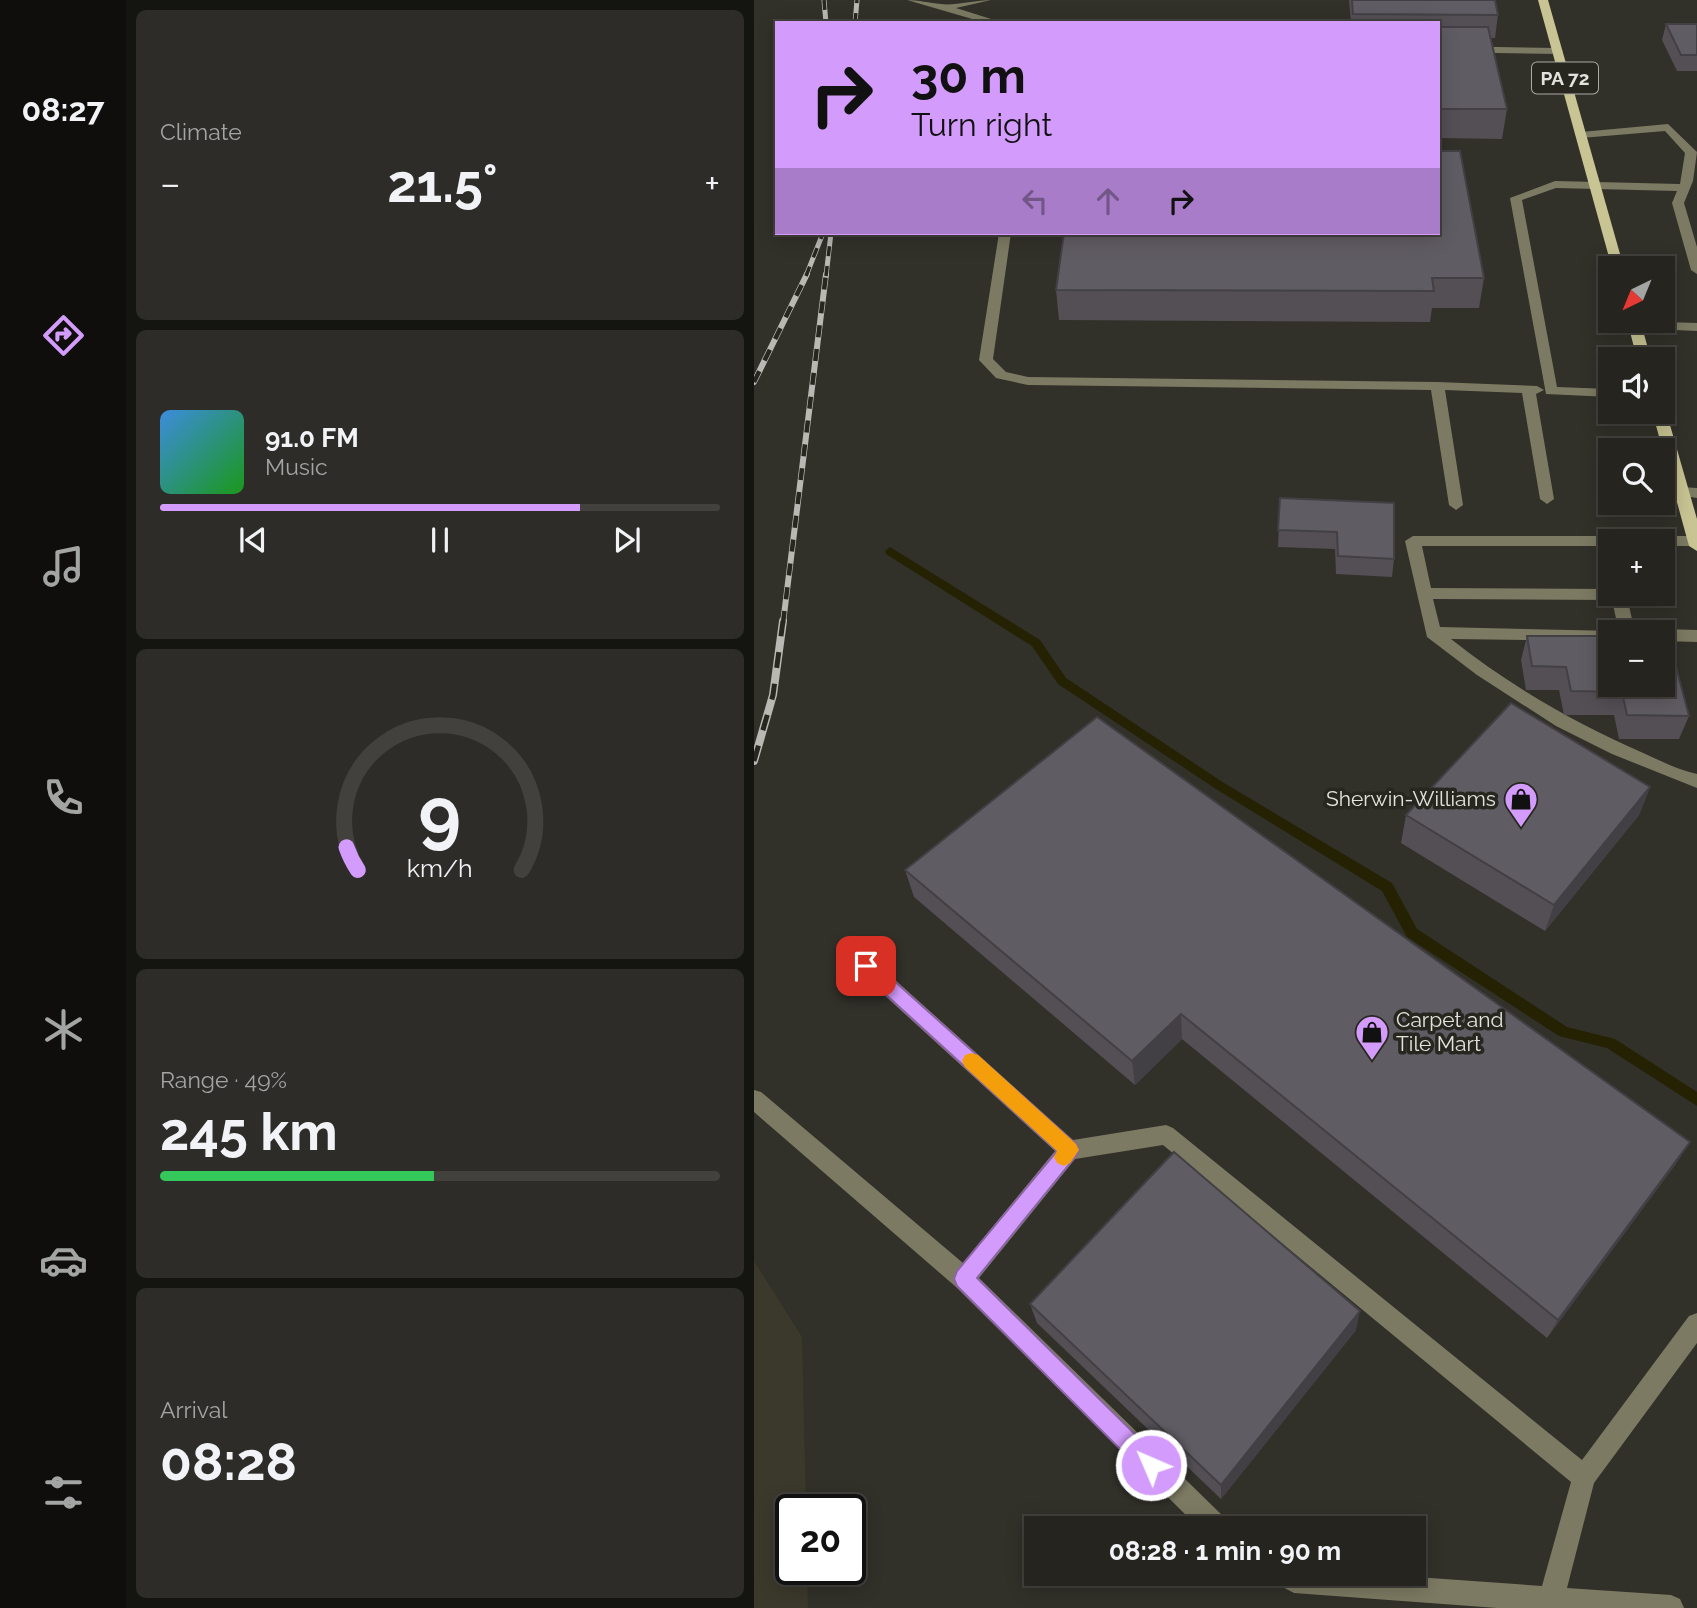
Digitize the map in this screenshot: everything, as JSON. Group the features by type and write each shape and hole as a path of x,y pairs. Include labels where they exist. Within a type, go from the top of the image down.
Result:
{"main road":[{"name":"PA 72","path":"1543,0 1615,256"},
{"path":"1664,424 1689,492 1696,543"}],"street":[{"path":"912,0 991,21"},
{"path":"940,8 986,0"},
{"path":"1440,49 1558,51"},
{"path":"1581,135 1668,127 1694,152 1678,203 1697,270"},
{"path":"1551,391 1516,198 1555,186 1595,184 1684,188"},
{"path":"1005,235 986,360 1001,375 1028,381 1437,386 1598,393"},
{"path":"1675,326 1697,327"},
{"path":"1437,386 1456,505"},
{"path":"1528,389 1547,499"},
{"path":"1598,541 1413,541 1433,633 1471,665 1503,687 1613,748 1697,781"},
{"path":"1675,543 1696,543"},
{"path":"1424,593 1598,594"},
{"path":"1433,633 1598,635"},
{"path":"1675,635 1697,636"},
{"path":"866,966 1069,1150"},
{"path":"754,1099 964,1279 1205,1516"},
{"path":"964,1279 1069,1150 1166,1135 1584,1476"},
{"path":"1551,1600 1584,1476 1697,1324"},
{"path":"1362,1586 1670,1608"}],"shaded area":[{"path":"754,1261 802,1337 806,1494 775,1494 775,1585 807,1585 808,1608 754,1608"}],"building":[{"path":"1352,0 1495,0 1498,15 1353,14"},
{"path":"1666,24 1697,24 1697,55 1681,55"},
{"path":"1440,27 1488,27 1507,109 1440,109"},
{"path":"1440,151 1460,151 1484,278 1432,278 1434,291 1056,290 1064,235 1440,235"},
{"path":"1280,498 1394,503 1394,559 1338,556 1337,532 1278,530"},
{"path":"1527,636 1598,636 1598,692 1571,691 1566,667 1532,666"},
{"path":"1675,663 1689,716 1627,715 1623,697 1675,697"},
{"name":"Sherwin-Williams","path":"1511,703 1650,787 1554,905 1406,815"},
{"name":"Carpet and Tile Mart","path":"1097,717 1690,1142 1558,1320 1181,1014 1132,1061 905,870"},
{"path":"1174,1152 1360,1311 1221,1485 1030,1304"}],"waterway":[{"path":"890,551 1036,643 1062,681 1220,786 1387,887 1412,933 1564,1032 1610,1043 1697,1100"}],"railway":[{"path":"824,0 826,21"},
{"path":"855,21 857,0"},
{"path":"806,276 822,235"},
{"path":"826,276 831,235"},
{"path":"754,382 807,274"},
{"path":"783,623 826,274"},
{"path":"754,761 773,695 783,621"}],"slow traffic":[{"path":"971,1061 1069,1150 1064,1157"}],"place":[{"name":"Sherwin-Williams","path":"1521,829"},
{"name":"Carpet and Tile Mart","path":"1372,1062"}],"route":[{"path":"866,966 1069,1150 964,1279 1151,1465"}]}
